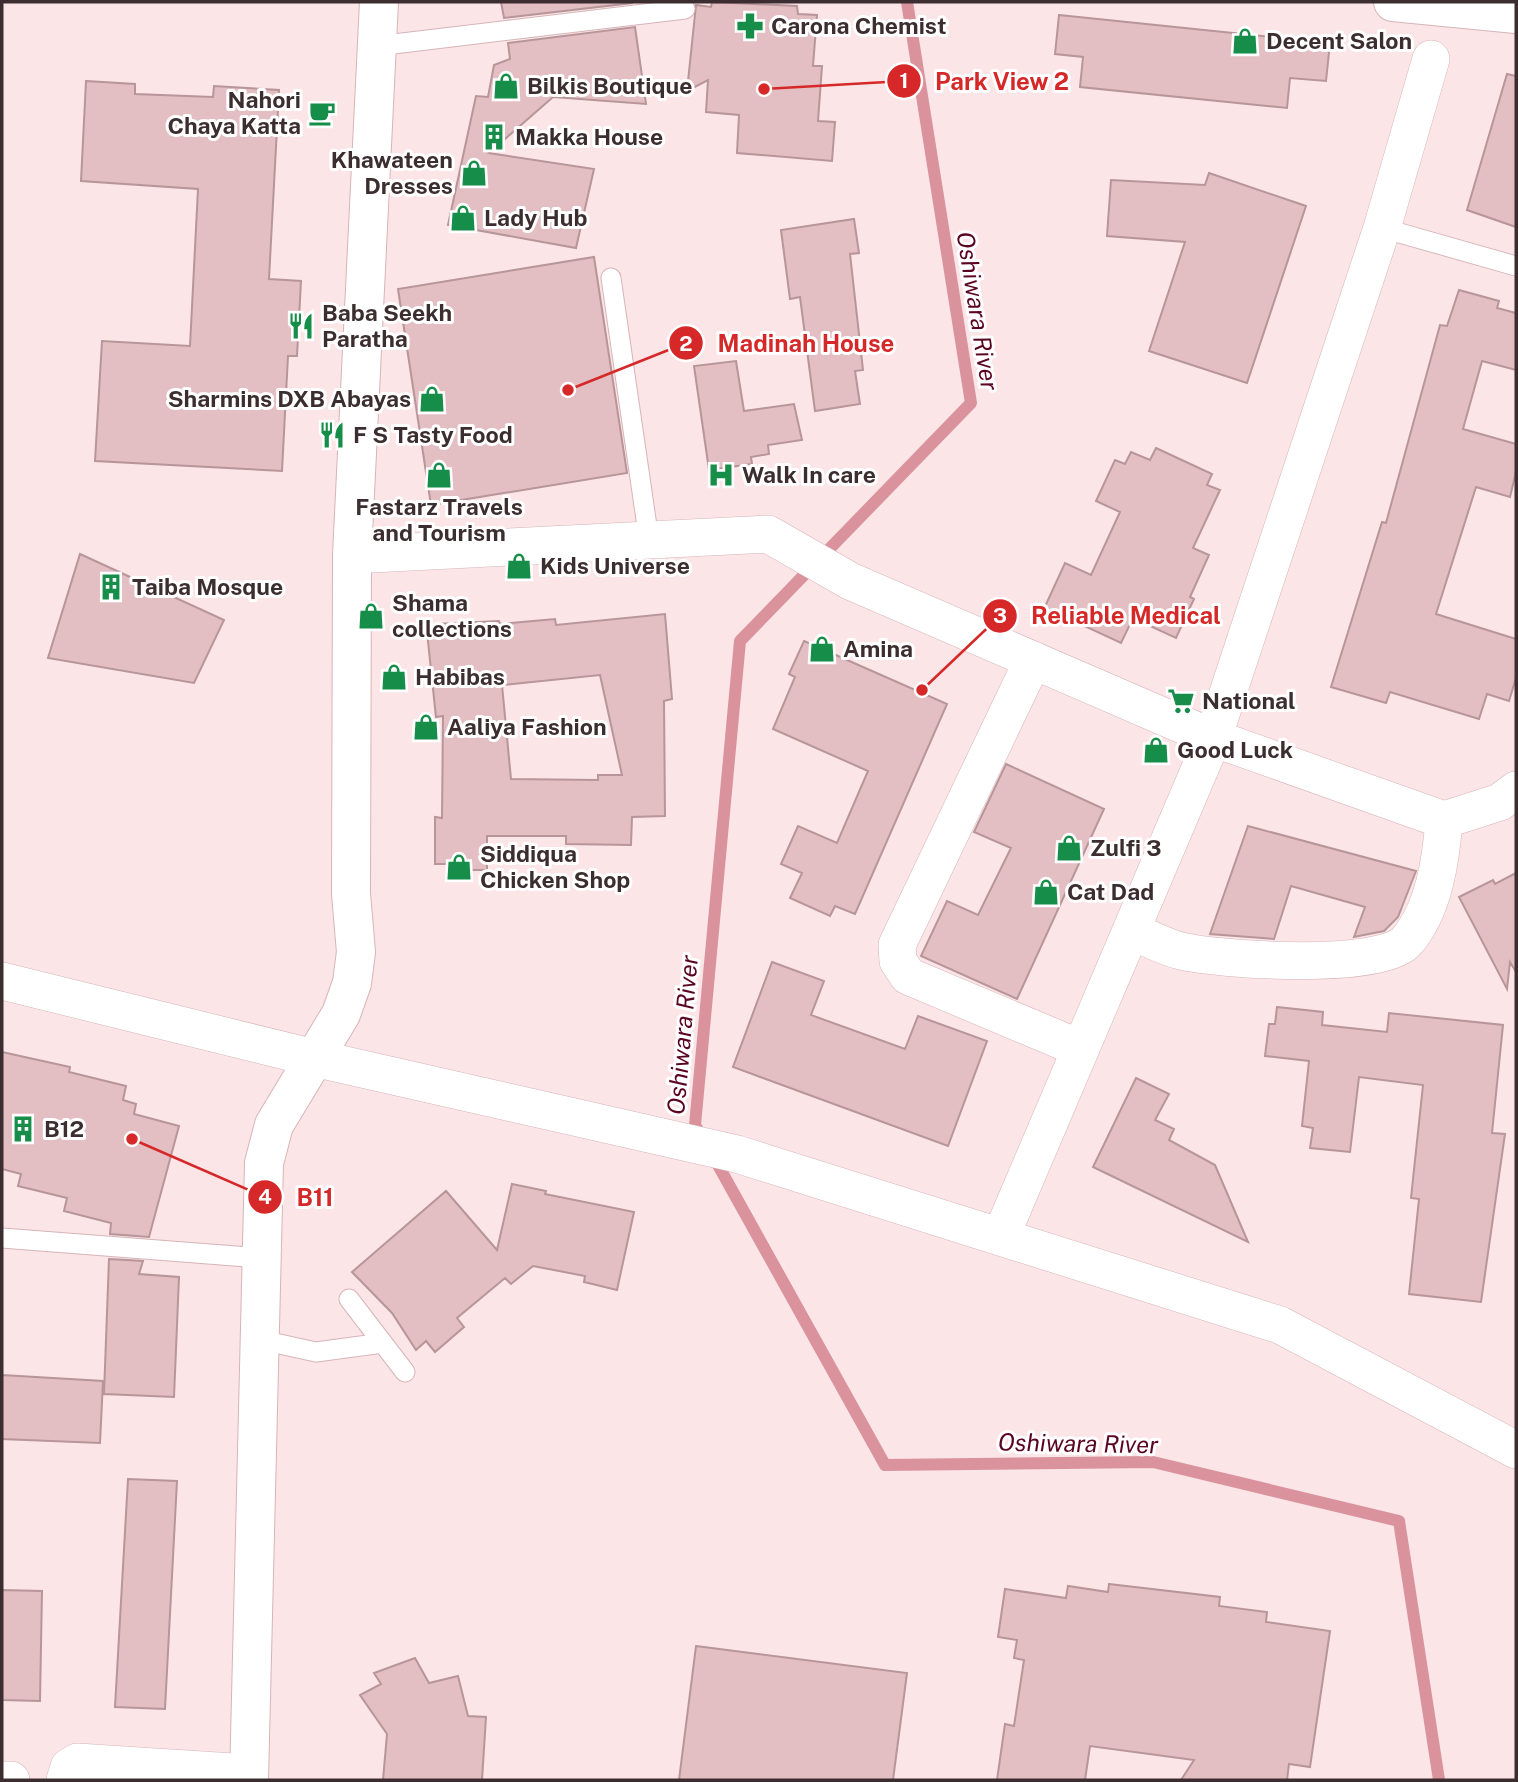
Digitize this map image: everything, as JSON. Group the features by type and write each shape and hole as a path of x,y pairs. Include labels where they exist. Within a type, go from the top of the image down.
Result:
{"street":[{"path":"65,1780 69,1767 77,1762 249,1777 264,1163 274,1125 341,1014 352,983 356,952 351,894 352,555 379,2"},
{"path":"1392,2 1439,4 1516,14"},
{"path":"1001,1236 1213,738 1382,228 1431,59"},
{"path":"352,555 768,534 850,581 1213,738 1444,820 1500,802 1516,790"},
{"path":"1033,660 897,945 898,961 908,976 1079,1048"},
{"path":"1131,931 1180,951 1255,961 1381,956 1406,942 1427,903 1441,861 1444,820"},
{"path":"2,981 314,1058 737,1154 1280,1325 1516,1450"},
{"path":"2,1780 11,1780"}],"lane":[{"path":"377,47 685,9"},
{"path":"1382,228 1516,266"},
{"path":"611,278 649,540"},
{"path":"2,1238 261,1258"},
{"path":"349,1298 405,1372"},
{"path":"261,1340 316,1352 383,1343"}],"building":[{"path":"501,2 632,2 632,3 504,18"},
{"path":"712,2 797,6 798,14 817,15 813,66 822,66 818,121 835,122 832,161 737,153 739,115 706,112 708,80 687,91 696,5 711,7"},
{"path":"1059,15 1330,43 1326,81 1290,78 1287,108 1080,87 1083,57 1055,54"},
{"name":"Makka House","path":"635,27 646,104 553,97 489,153 594,169 576,248 448,225 476,96 488,97 494,65 510,59 508,43"},
{"path":"1507,74 1516,76 1516,227 1467,210"},
{"path":"86,81 135,84 135,94 213,97 214,86 279,90 269,279 301,281 297,356 288,356 282,471 95,461 102,341 190,346 198,189 81,181"},
{"path":"1209,173 1306,206 1247,383 1149,351 1185,242 1107,236 1111,180 1205,185"},
{"path":"854,219 859,253 850,254 863,370 855,371 860,404 815,411 800,297 790,299 781,230"},
{"path":"594,257 627,473 431,505 398,289"},
{"path":"1459,290 1499,301 1497,308 1516,313 1516,370 1482,361 1463,429 1516,444 1516,472 1510,497 1476,487 1436,614 1516,639 1516,678 1509,701 1487,694 1479,719 1390,692 1386,703 1331,687 1382,522 1386,523 1440,325 1447,326"},
{"path":"736,361 744,411 794,404 802,440 768,445 769,454 751,457 752,464 709,470 694,366"},
{"path":"1156,448 1212,474 1207,485 1220,490 1193,548 1209,555 1190,597 1194,599 1176,638 1133,618 1121,643 1074,621 1072,626 1042,613 1065,563 1091,575 1120,512 1096,501 1115,460 1125,464 1131,452 1150,460"},
{"name":"Taiba Mosque","path":"80,554 224,620 194,683 48,658"},
{"path":"665,614 672,699 664,701 665,816 632,817 631,845 566,844 566,836 487,836 487,870 448,870 448,864 435,864 435,817 442,818 443,716 436,717 427,632 437,631 436,624 499,621 500,624 555,619 556,625","holes":["600,675 622,775 598,775 598,780 511,779 502,685"]},
{"path":"804,641 947,704 855,914 835,906 830,916 790,898 802,873 781,864 798,826 837,843 868,771 773,729 795,677 789,674"},
{"path":"1006,764 1104,809 1017,999 921,956 947,901 978,915 1011,848 974,832"},
{"path":"1248,826 1416,871 1398,917 1384,931 1354,937 1365,907 1291,886 1274,939 1210,934"},
{"path":"1516,873 1516,972 1510,962 1507,989 1459,897 1493,880 1495,884"},
{"path":"772,962 824,981 811,1015 905,1049 918,1016 987,1041 948,1146 733,1067"},
{"path":"1277,1007 1323,1012 1322,1025 1387,1032 1389,1013 1503,1025 1492,1133 1505,1134 1481,1302 1409,1294 1419,1199 1411,1198 1423,1085 1359,1077 1350,1152 1310,1148 1313,1128 1302,1126 1309,1061 1265,1056 1269,1024 1275,1024"},
{"path":"2,1052 70,1067 69,1072 126,1086 123,1100 136,1104 134,1114 179,1126 149,1237 110,1234 111,1223 64,1211 67,1198 18,1186 21,1174 2,1169"},
{"path":"1136,1078 1169,1094 1155,1120 1174,1129 1169,1140 1215,1165 1248,1242 1093,1167"},
{"path":"512,1184 546,1191 545,1194 634,1212 617,1290 584,1282 585,1276 533,1266 511,1284 505,1278 457,1318 464,1327 435,1352 426,1341 416,1350 392,1313 352,1272 446,1191 497,1250"},
{"path":"109,1259 143,1261 139,1274 179,1277 174,1397 104,1394"},
{"path":"2,1375 103,1381 100,1443 2,1439"},
{"path":"128,1479 177,1481 165,1709 115,1707"},
{"path":"1109,1584 1220,1597 1219,1606 1267,1612 1266,1622 1330,1631 1310,1767 1289,1764 1287,1780 1181,1780 1194,1760 1090,1746 1085,1780 997,1780 1005,1724 1014,1726 1024,1660 1014,1658 1017,1640 998,1637 1005,1589 1066,1598 1068,1586 1108,1592"},
{"path":"2,1590 42,1591 40,1701 2,1700"},
{"path":"696,1646 907,1673 893,1780 679,1780"},
{"path":"415,1658 429,1683 458,1676 468,1716 486,1717 482,1780 383,1780 387,1734 360,1695 381,1684 374,1673"}],"waterway":[{"name":"Oshiwara River","path":"704,1141 695,1125 740,641 971,403 907,2"},
{"name":"Oshiwara River","path":"713,1156 885,1465 1153,1462 1399,1521 1439,1780"}],"place":[{"name":"Carona Chemist","path":"750,26"},
{"name":"Decent Salon","path":"1245,41"},
{"name":"Bilkis Boutique","path":"506,86"},
{"name":"Park View 2","path":"764,89"},
{"name":"Nahori Chaya Katta","path":"322,113"},
{"name":"Makka House","path":"494,137"},
{"name":"Khawateen Dresses","path":"474,173"},
{"name":"Lady Hub","path":"463,218"},
{"name":"Baba Seekh Paratha","path":"301,326"},
{"name":"Madinah House","path":"568,390"},
{"name":"Sharmins DXB Abayas","path":"432,399"},
{"name":"F S Tasty Food","path":"332,435"},
{"name":"Fastarz Travels and Tourism","path":"439,475"},
{"name":"Walk In care","path":"721,475"},
{"name":"Kids Universe","path":"519,566"},
{"name":"Taiba Mosque","path":"111,587"},
{"name":"Shama collections","path":"371,616"},
{"name":"Amina","path":"822,649"},
{"name":"Habibas","path":"394,677"},
{"name":"Reliable Medical","path":"922,690"},
{"name":"National","path":"1181,701"},
{"name":"Aaliya Fashion","path":"426,727"},
{"name":"Good Luck","path":"1156,750"},
{"name":"Zulfi 3","path":"1069,848"},
{"name":"Siddiqua Chicken Shop","path":"459,867"},
{"name":"Cat Dad","path":"1046,892"},
{"name":"B12","path":"23,1129"},
{"name":"B11","path":"132,1139"}]}
